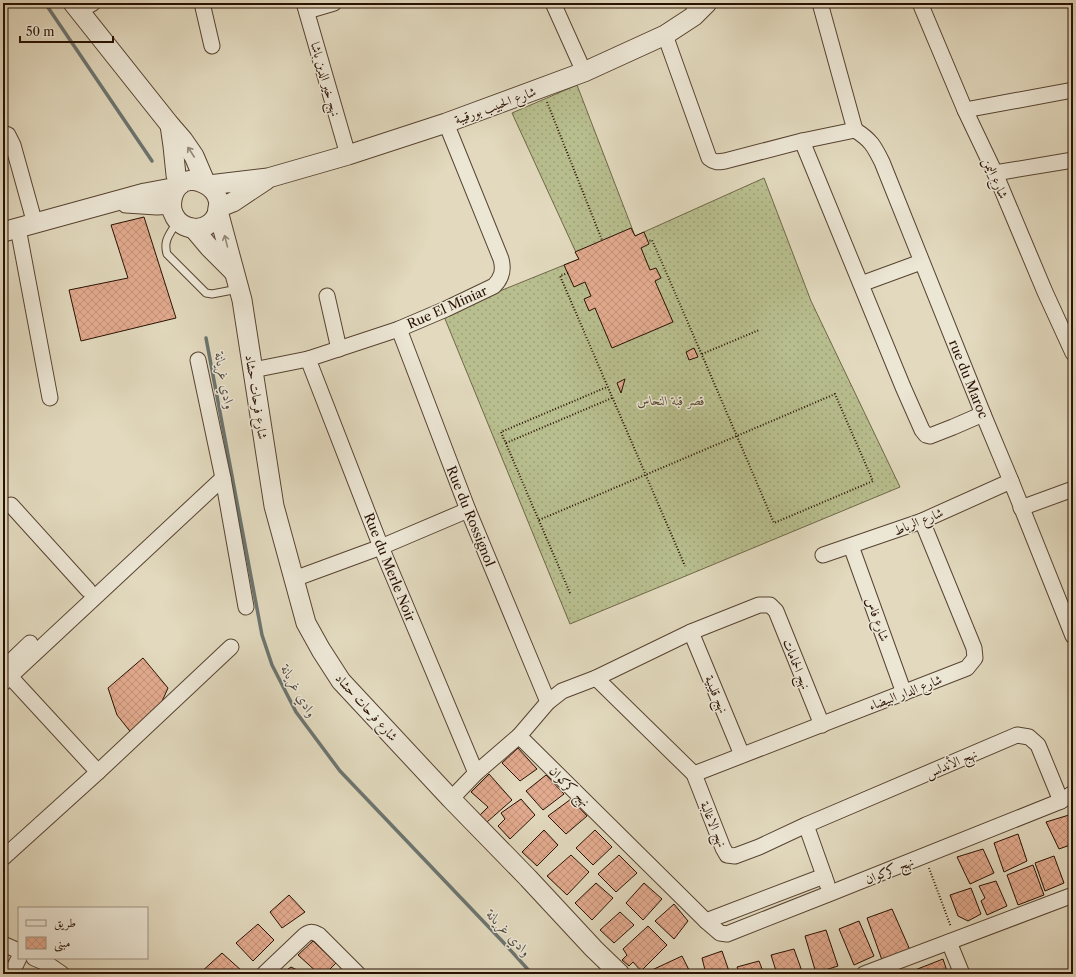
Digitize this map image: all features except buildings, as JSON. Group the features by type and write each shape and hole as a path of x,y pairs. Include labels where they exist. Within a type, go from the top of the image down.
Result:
{"street":[{"path":"202,3 212,46"},
{"path":"305,7 334,3"},
{"path":"553,3 584,72"},
{"path":"665,35 710,158 713,161 725,161 855,130 820,3"},
{"name":"شارع اليمن","path":"920,3 965,110 995,173 1045,292 1073,353"},
{"path":"82,6 194,156 208,184 217,196 218,210 214,218 208,224 201,227 157,205 111,202"},
{"name":"نهج خير الدين باشا","path":"305,7 348,155"},
{"name":"شارع الحبيب بورقيبة","path":"208,184 268,178 348,155 446,123 584,72 665,35 697,7"},
{"path":"965,110 1073,90"},
{"name":"Rue El Miniar","path":"253,370 308,359 399,329 494,286 501,277 503,271 501,259 446,123"},
{"path":"170,125 175,171 179,186"},
{"name":"rue du Maroc","path":"855,130 868,139 877,152 1073,636"},
{"path":"3,133 8,135 13,145 19,228 50,398"},
{"path":"802,142 902,387 922,430 926,435 930,436 983,414"},
{"path":"995,173 1073,160"},
{"name":"شارع الحبيب بورقيبة","path":"218,210 233,202 268,178"},
{"path":"181,218 174,194 179,186 186,181 192,180 208,184"},
{"path":"19,228 151,191 179,186"},
{"name":"شارع فرحات حشاد","path":"218,210 233,271 242,300 274,506 306,623 341,681 451,800 528,878 594,949 620,974"},
{"name":"شارع فرحات حشاد","path":"181,218 233,271"},
{"path":"861,284 921,262"},
{"path":"328,296 339,349"},
{"name":"Rue du Rossignol","path":"399,329 468,510 548,702"},
{"name":"Rue du Merle Noir","path":"308,359 381,547 476,772"},
{"path":"198,360 222,473 246,607"},
{"path":"5,674 88,590 222,473"},
{"path":"5,674 222,473"},
{"name":"شارع الرباط","path":"823,555 922,521 1011,481"},
{"path":"1021,508 1073,489"},
{"path":"11,505 88,590"},
{"path":"294,580 381,547 468,510"},
{"name":"شارع الدار البيضاء","path":"694,774 967,668 974,658 974,648 922,521"},
{"name":"شارع فاس","path":"851,546 904,693"},
{"name":"نهج الحمامات","path":"691,632 759,605 770,605 776,611 822,725"},
{"path":"451,800 476,772 519,736 548,702 562,691 596,678 691,632"},
{"name":"نهج قليبية","path":"691,632 742,755"},
{"path":"3,858 98,772 230,647"},
{"path":"5,674 98,772"},
{"name":"نهج الاغالبة","path":"596,678 694,774 722,848 727,855 734,856 759,847 806,825"},
{"name":"نهج الأندلس","path":"806,825 1017,735 1029,737 1038,745 1067,797"},
{"name":"نهج كركوان","path":"519,736 706,921 720,933 727,934 1067,797"},
{"path":"806,825 831,893"},
{"path":"706,921 824,876"},
{"path":"864,974 1073,895"},
{"path":"264,974 309,932 313,932 319,936 358,974"},
{"path":"952,941 962,974"},
{"path":"3,944 18,951"},
{"path":"11,974 18,959"},
{"path":"36,959 62,974"}],"lane":[{"path":"181,218 165,242 167,254 206,293 212,294 238,289"}],"path":[{"path":"542,88 602,240"},
{"path":"539,520 737,436 835,394 873,481 774,523 737,436 702,354 652,240 648,241"},
{"path":"568,273 560,276 684,566"},
{"path":"702,354 759,330"},
{"path":"570,592 501,432 607,387"},
{"path":"506,443 612,398"},
{"path":"925,855 952,941"}],"green space":[{"name":"قصر قبة النحاس","path":"577,85 635,236 764,178 811,301 900,487 570,624 443,314 579,259 512,113"}],"waterway":[{"name":"وادي غريانة","path":"45,3 152,161"},
{"name":"وادي غريانة","path":"206,338 262,635 272,665 296,712 340,771 532,974"}],"tram line":[{"path":"3,971 9,974"}]}
